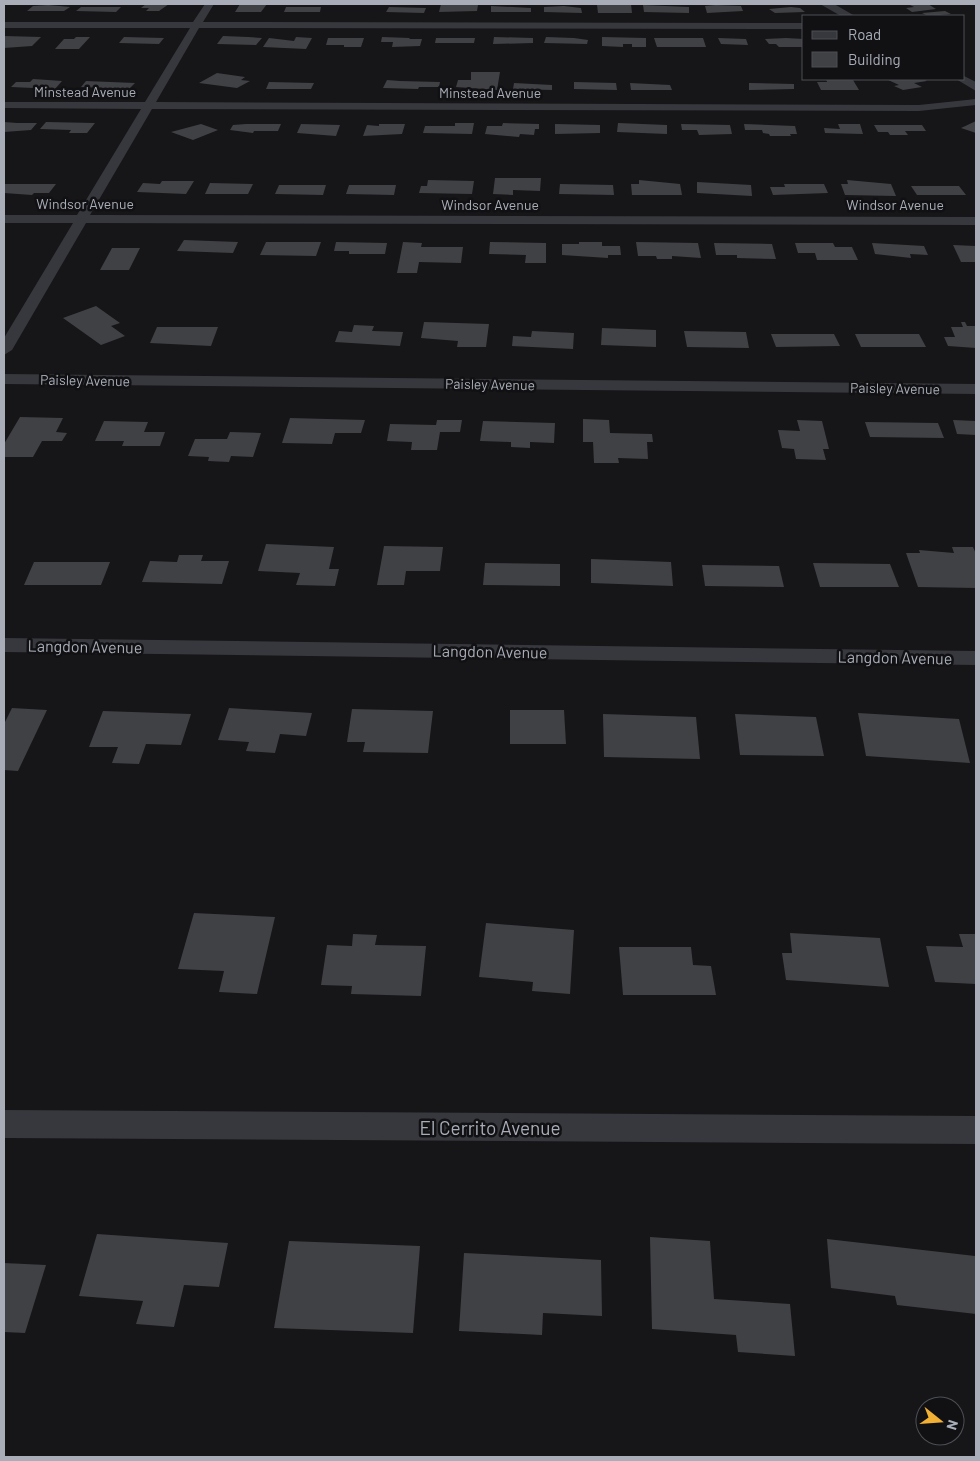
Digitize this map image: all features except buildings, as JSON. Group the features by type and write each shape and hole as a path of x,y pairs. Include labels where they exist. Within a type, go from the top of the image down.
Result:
{"street":[{"path":"4,350 209,4"},
{"path":"826,4 848,15"},
{"path":"4,24 802,26"},
{"path":"964,80 976,87"},
{"name":"Minstead Avenue","path":"4,106 919,108 976,102"},
{"name":"Windsor Avenue","path":"4,220 976,221"},
{"name":"Paisley Avenue","path":"4,379 976,389"},
{"name":"Langdon Avenue","path":"4,645 976,658"},
{"name":"El Cerrito Avenue","path":"4,1124 976,1130"}]}
